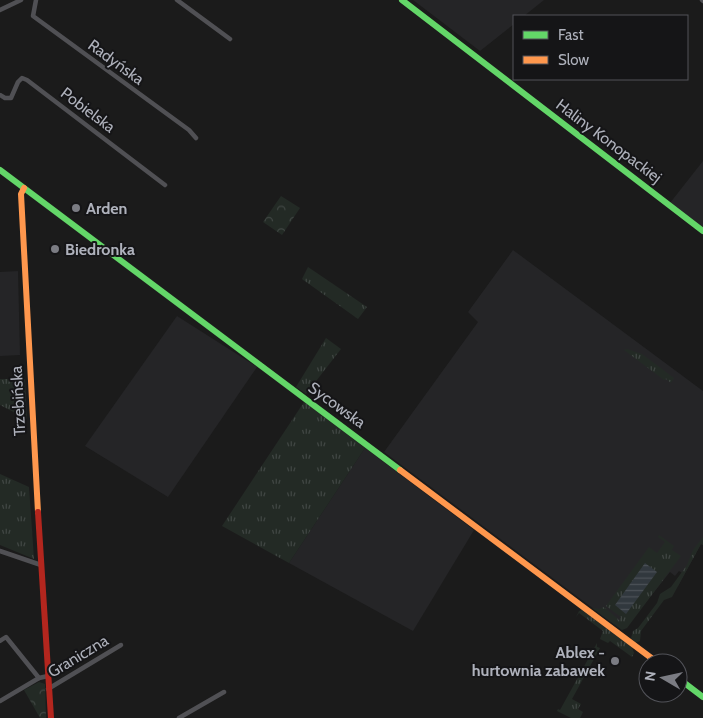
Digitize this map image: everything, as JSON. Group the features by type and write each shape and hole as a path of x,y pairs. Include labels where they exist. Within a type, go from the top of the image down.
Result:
{"street":[{"path":"0,10 21,0"},
{"name":"Radyńska","path":"36,0 33,16 189,130 196,138"},
{"path":"178,0 230,39"},
{"name":"Haliny Konopackiej","path":"402,0 703,231"},
{"name":"Pobielska","path":"0,95 10,98 18,82 22,78 27,80 165,186"},
{"name":"Sycowska","path":"0,170 645,653"},
{"name":"Trzebińska","path":"24,188 21,194 51,718"},
{"path":"0,551 41,565"},
{"path":"0,641 6,637 39,678"},
{"name":"Graniczna","path":"48,689 121,645"},
{"path":"0,701 39,678 48,676"},
{"path":"688,686 703,697"},
{"path":"179,718 224,692"}],"shaded area":[{"path":"413,0 544,0 525,15 513,15 513,25 480,51"},
{"path":"703,161 703,231 670,203"},
{"path":"513,250 703,391 703,545 701,544 678,586 675,582 682,573 679,571 675,576 670,572 631,621 614,624 384,452 478,322 468,312"},
{"path":"18,271 20,355 0,356 0,272"},
{"path":"177,316 257,367 168,497 85,446"},
{"path":"365,448 474,530 413,631 289,563"},
{"path":"645,563 657,572 626,614 615,605"}],"green space":[{"path":"281,196 300,208 282,235 263,222"},
{"path":"308,267 367,307 358,319 302,279"},
{"path":"326,338 341,349 306,394 296,387"},
{"path":"627,349 642,354 674,378 671,383 666,379 664,380 624,350"},
{"path":"0,379 25,379 27,419 0,405"},
{"path":"304,402 365,448 289,563 222,526"},
{"path":"0,474 29,487 34,559 0,545"},
{"path":"659,535 674,546 672,550 681,556 627,628 622,630 592,608 599,609 604,607 619,620 621,617 606,606 649,547 657,553 665,542 658,537"},
{"path":"703,537 703,545 701,544 672,597 664,600 641,631 640,641 635,643 631,638 633,631 638,628 657,603 660,594 671,587 687,565 693,550"},
{"path":"582,610 632,647 634,653 632,657 610,641 608,643 600,639 603,631 579,613 576,617 579,611"},
{"path":"597,643 597,647 600,648 572,699 581,704 578,709 583,712 580,718 571,718 557,711 558,709 560,710"},
{"path":"39,682 45,684 46,718 40,718 24,690"}],"traffic: fast":[{"path":"402,0 703,231"},
{"path":"0,170 400,470"},
{"path":"688,686 703,697"}],"traffic: slow":[{"path":"24,188 21,194 38,512"},
{"path":"400,470 645,653"}],"traffic: jam":[{"path":"38,512 51,718"}],"place":[{"name":"Arden","path":"76,208"},
{"name":"Biedronka","path":"55,249"},
{"name":"Ablex - hurtownia zabawek","path":"615,661"}]}
